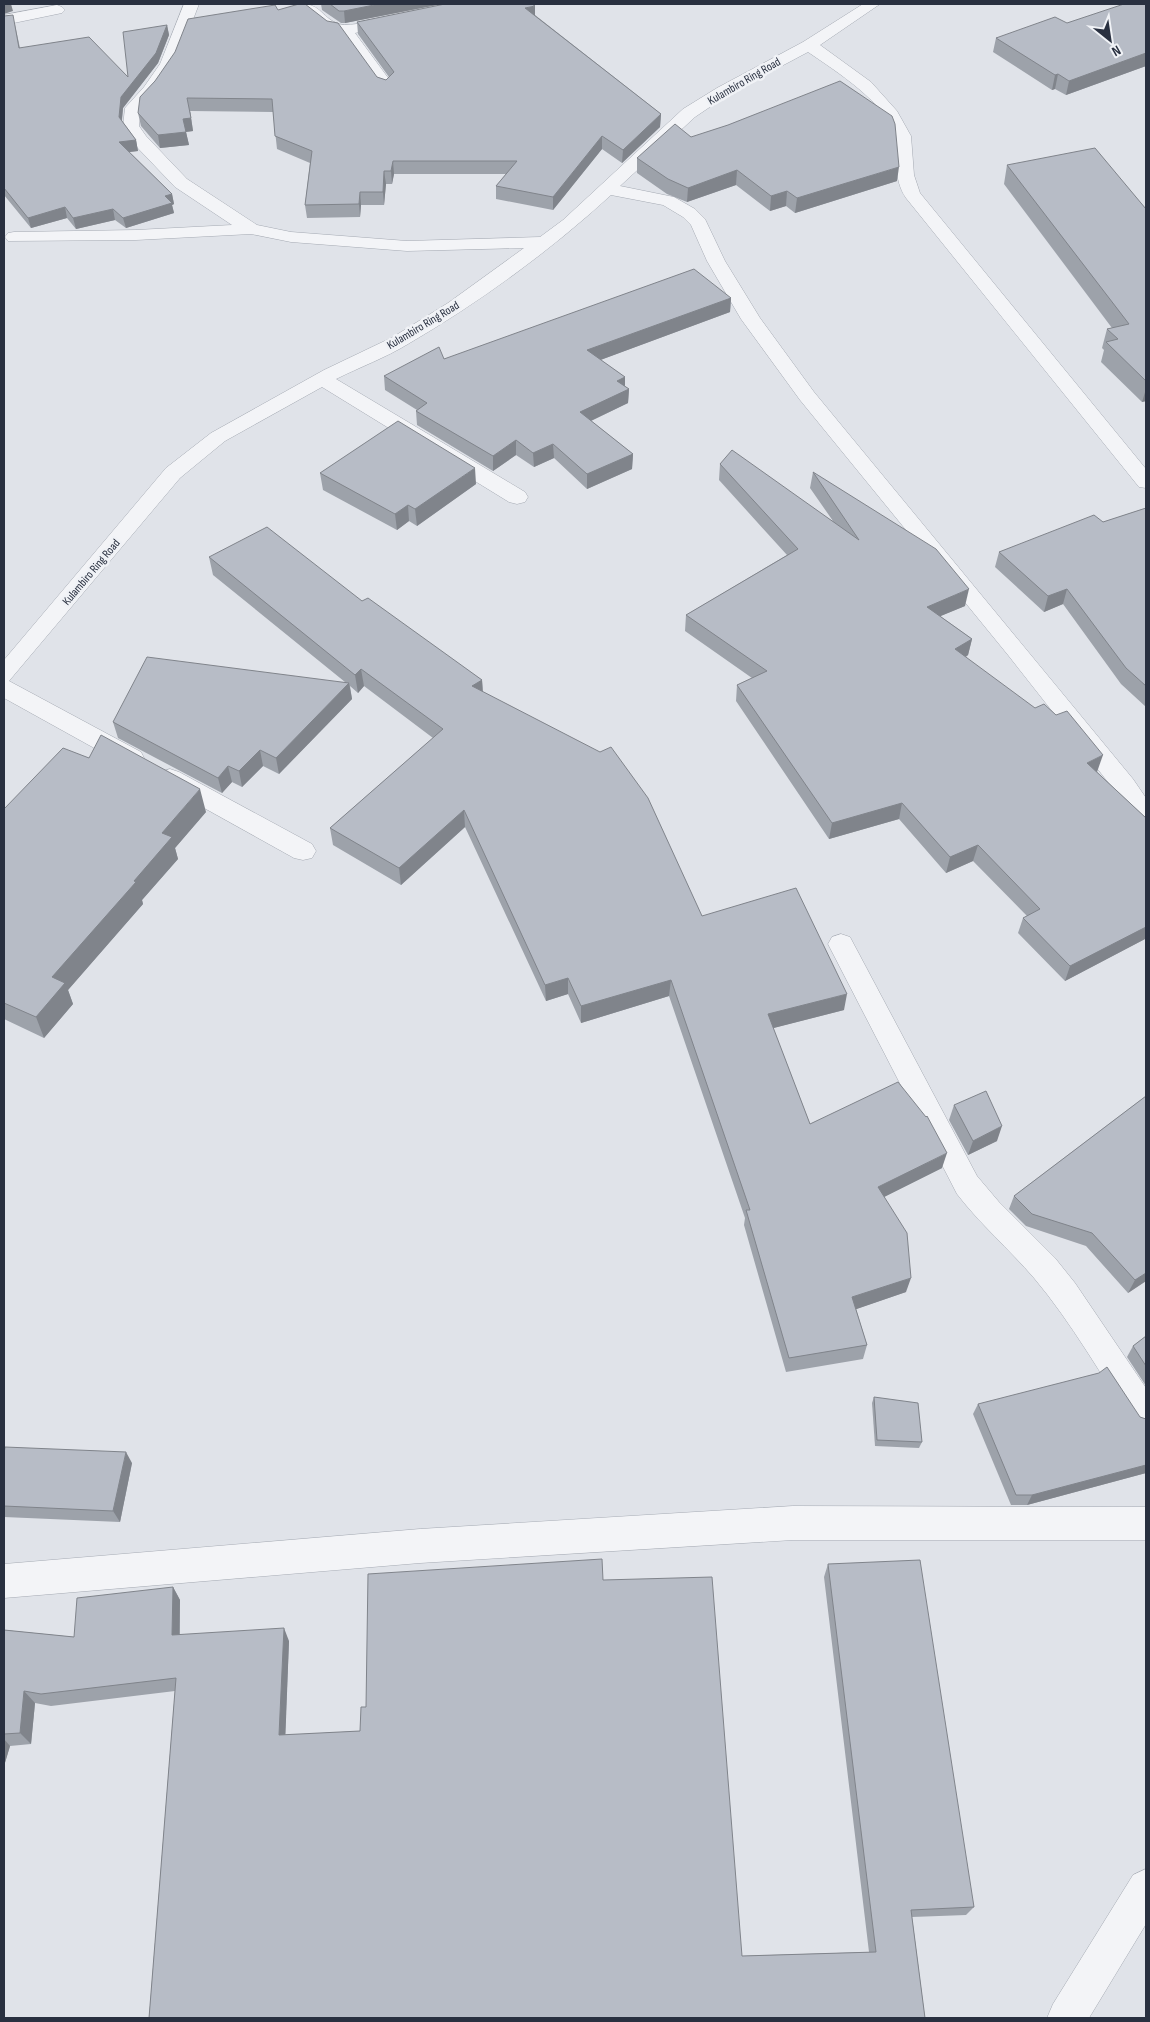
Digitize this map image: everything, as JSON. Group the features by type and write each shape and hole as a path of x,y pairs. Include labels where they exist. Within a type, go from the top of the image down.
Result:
{"street":[{"path":"191,4 168,64 150,90 133,108 131,126 138,139 181,183 251,229"},
{"path":"302,4 336,29 345,30 410,17"},
{"name":"Kulambiro Ring Road","path":"4,675 173,473 218,437 322,379 400,341 455,307 545,242 608,189 689,114 723,91 809,45 873,4"},
{"path":"4,20 57,10"},
{"path":"345,30 386,86"},
{"path":"809,45 865,85 889,110 903,136 904,175 912,194 1146,482"},
{"path":"608,189 668,201 689,213 699,223 716,260 751,319 807,396 1016,650 1124,785 1146,817"},
{"path":"14,236 136,235 251,229 353,243 407,246 545,242"},
{"path":"322,379 517,497"},
{"path":"4,688 304,851"},
{"path":"840,944 944,1144 968,1185 988,1211 1044,1268 1064,1293 1146,1415"},
{"path":"4,1581 420,1546 793,1522 1146,1524"},
{"path":"1067,2018 1146,1888"}],"building":[{"path":"305,4 327,21 338,23 377,77 386,80 394,72 357,22 445,4 532,4 535,6 525,8 661,114 623,150 602,136 553,197 496,186 517,161 393,161 391,171 384,171 383,192 360,192 359,204 305,205 312,151 275,136 272,99 187,98 191,118 183,119 186,132 158,135 138,113 140,97 155,81 175,52 188,19 275,5 278,10"},
{"path":"330,4 379,4 339,11"},
{"path":"1124,4 1146,4 1146,53 1069,81 1058,74 1055,75 996,38 1055,17 1067,23"},
{"path":"13,15 19,48 89,37 128,77 123,32 167,25 156,53 121,97 119,117 136,140 119,142 172,194 165,196 172,203 123,218 113,209 73,218 65,207 28,218 4,188 4,16"},
{"path":"840,81 892,116 895,124 899,167 797,198 787,191 771,196 737,170 688,188 668,179 637,158 675,124 691,137 728,125"},
{"path":"1095,148 1146,209 1146,381 1106,342 1118,339 1107,329 1129,324 1007,165"},
{"path":"694,269 731,298 587,350 625,377 617,381 629,389 580,412 633,454 587,474 553,444 533,453 516,440 493,456 416,411 427,403 384,376 439,347 444,359"},
{"path":"398,421 475,468 415,509 408,505 395,514 320,473"},
{"path":"732,450 859,540 813,472 936,549 969,589 927,607 972,639 955,649 1035,708 1044,704 1056,715 1067,711 1103,755 1087,763 1146,818 1146,927 1070,966 1023,918 1040,909 978,845 950,857 902,803 832,823 737,685 767,671 686,615 798,549 720,464"},
{"path":"1146,508 1146,686 1126,668 1067,589 1048,596 999,552 1094,515 1103,522"},
{"path":"267,527 362,601 368,598 482,680 472,686 600,752 611,747 648,798 702,916 796,888 847,994 768,1014 810,1124 898,1082 927,1116 947,1153 878,1187 907,1233 911,1278 852,1297 867,1345 789,1358 746,1210 750,1210 671,980 581,1006 568,978 545,985 464,810 399,868 330,828 443,729 361,669 355,675 209,557"},
{"path":"147,657 349,683 276,758 260,750 239,771 228,766 218,778 113,722"},
{"path":"101,735 200,789 162,833 172,837 134,881 136,882 52,977 65,983 36,1017 4,1003 4,809 63,748 89,758"},
{"path":"986,1091 1002,1126 973,1141 954,1105"},
{"path":"1146,1096 1146,1273 1135,1280 1092,1233 1032,1214 1014,1196"},
{"path":"1146,1336 1146,1366 1133,1346"},
{"path":"1107,1367 1140,1417 1146,1419 1146,1465 1032,1495 1016,1495 978,1404 1099,1373"},
{"path":"874,1397 918,1403 922,1442 877,1440"},
{"path":"5,1447 126,1452 113,1511 4,1506"},
{"path":"602,1559 603,1580 712,1577 742,1956 876,1952 828,1564 920,1560 974,1907 911,1910 925,2018 149,2018 176,1678 41,1694 24,1691 20,1733 4,1734 4,1630 74,1637 77,1598 173,1587 172,1635 284,1628 279,1735 360,1731 361,1707 366,1707 368,1574"}]}
